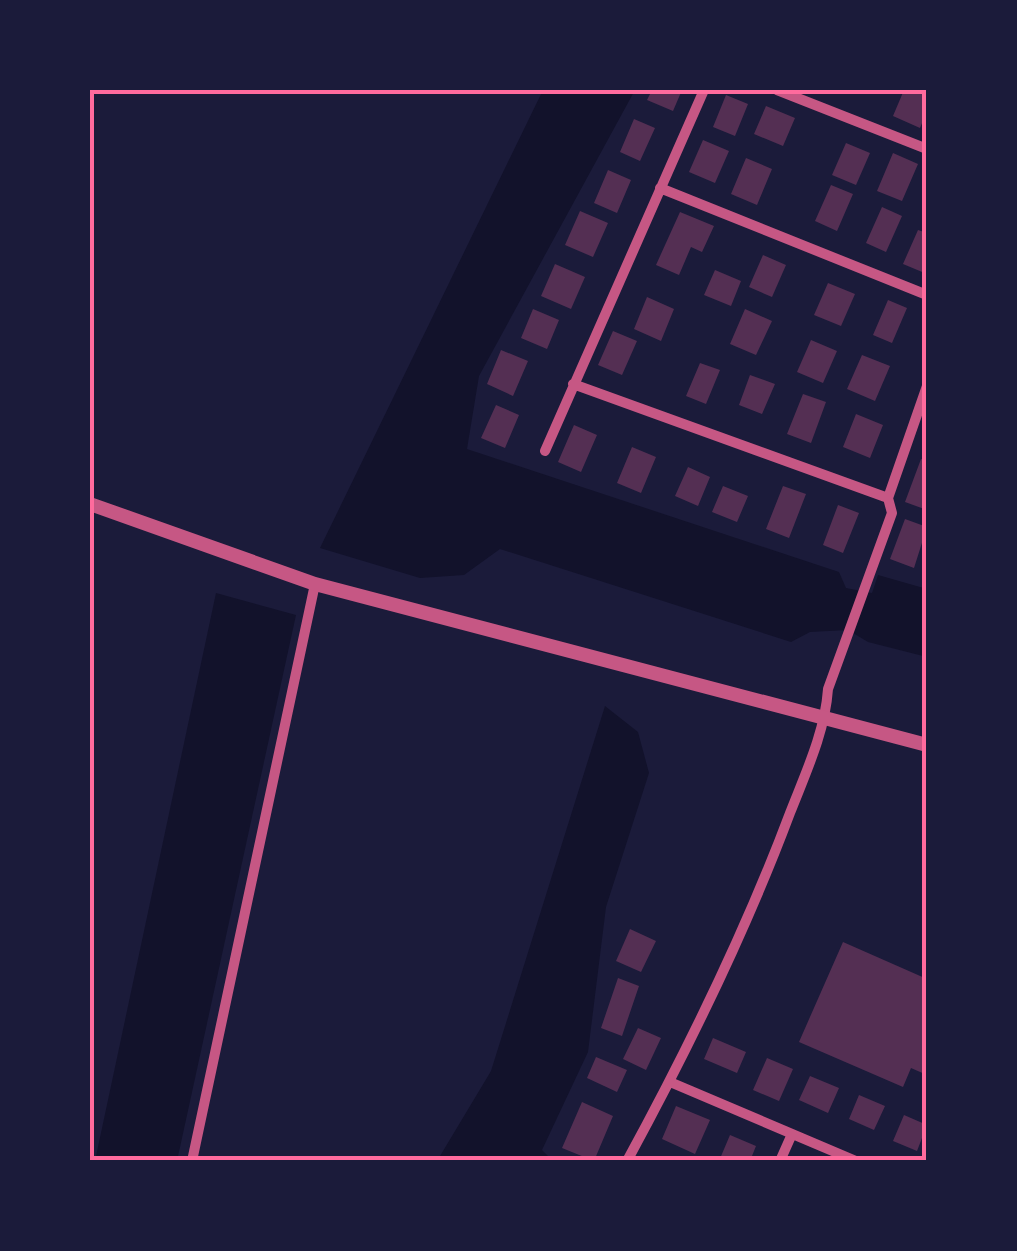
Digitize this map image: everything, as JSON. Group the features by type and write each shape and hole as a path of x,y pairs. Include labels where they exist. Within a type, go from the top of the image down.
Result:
{"street":[{"path":"545,451 704,90"},
{"path":"778,90 927,149"},
{"path":"660,188 927,294"},
{"path":"573,384 888,498"},
{"path":"627,1161 670,1082 772,860 826,718 828,688 892,512 888,498 923,410 927,386"},
{"path":"90,504 315,584 927,745"},
{"path":"192,1161 315,584"},
{"path":"670,1082 856,1161"},
{"path":"780,1161 792,1134"}],"shaded area":[{"path":"543,90 635,90 479,376 467,449 839,572 846,588 872,593 878,575 927,589 927,657 868,642 848,630 810,632 791,642 500,549 464,575 420,578 320,548"},
{"path":"216,593 296,615 177,1161 95,1161"},
{"path":"605,706 638,732 649,773 606,907 588,1052 542,1150 553,1161 437,1161 491,1071"}],"building":[{"path":"652,90 682,90 673,111 647,100"},
{"path":"904,90 927,93 927,111 920,128 893,116"},
{"path":"726,95 748,104 735,136 713,127"},
{"path":"766,106 795,118 783,146 754,134"},
{"path":"634,119 655,128 640,161 620,152"},
{"path":"703,140 729,151 715,183 689,172"},
{"path":"846,143 870,153 856,185 832,175"},
{"path":"893,153 918,164 902,201 877,191"},
{"path":"746,158 772,169 757,205 731,194"},
{"path":"608,170 631,180 617,213 594,203"},
{"path":"831,185 853,194 837,231 815,221"},
{"path":"882,207 902,216 886,252 866,243"},
{"path":"580,211 608,223 593,257 565,245"},
{"path":"680,212 714,226 702,252 691,247 679,275 656,265"},
{"path":"918,230 927,233 927,274 903,264"},
{"path":"763,255 786,265 772,297 749,287"},
{"path":"555,264 585,277 571,309 541,296"},
{"path":"715,270 741,281 731,306 704,295"},
{"path":"828,283 855,294 841,326 814,315"},
{"path":"647,297 674,309 661,341 634,329"},
{"path":"888,300 907,308 892,343 873,335"},
{"path":"533,309 559,320 547,349 521,338"},
{"path":"745,309 772,321 756,355 730,344"},
{"path":"613,331 637,341 622,375 598,365"},
{"path":"811,340 837,351 823,383 797,372"},
{"path":"501,350 528,361 513,396 487,384"},
{"path":"862,355 890,366 875,401 847,389"},
{"path":"700,363 720,370 706,404 686,396"},
{"path":"750,375 775,384 762,414 739,405"},
{"path":"803,394 826,402 811,443 787,434"},
{"path":"496,405 519,415 505,448 481,438"},
{"path":"856,414 883,425 870,458 843,447"},
{"path":"574,425 597,435 581,472 558,462"},
{"path":"632,447 656,457 641,493 617,483"},
{"path":"921,459 927,461 927,510 905,502"},
{"path":"688,467 710,477 698,506 675,496"},
{"path":"723,486 748,496 737,522 712,512"},
{"path":"783,486 806,494 789,538 766,529"},
{"path":"838,505 859,513 843,553 823,545"},
{"path":"905,519 927,527 914,568 890,559"},
{"path":"630,929 656,941 641,972 616,961"},
{"path":"843,942 927,979 927,1075 911,1068 903,1087 799,1042"},
{"path":"618,978 639,986 622,1036 601,1028"},
{"path":"638,1028 661,1038 646,1070 623,1059"},
{"path":"713,1038 746,1052 737,1073 704,1059"},
{"path":"596,1057 627,1070 617,1092 587,1078"},
{"path":"767,1058 793,1069 779,1101 753,1090"},
{"path":"810,1076 839,1088 828,1113 799,1100"},
{"path":"859,1095 885,1106 874,1130 849,1119"},
{"path":"582,1102 613,1116 594,1161 562,1148"},
{"path":"676,1106 710,1120 695,1154 662,1139"},
{"path":"904,1115 927,1125 917,1151 893,1141"},
{"path":"730,1135 756,1146 750,1161 719,1161"}]}
